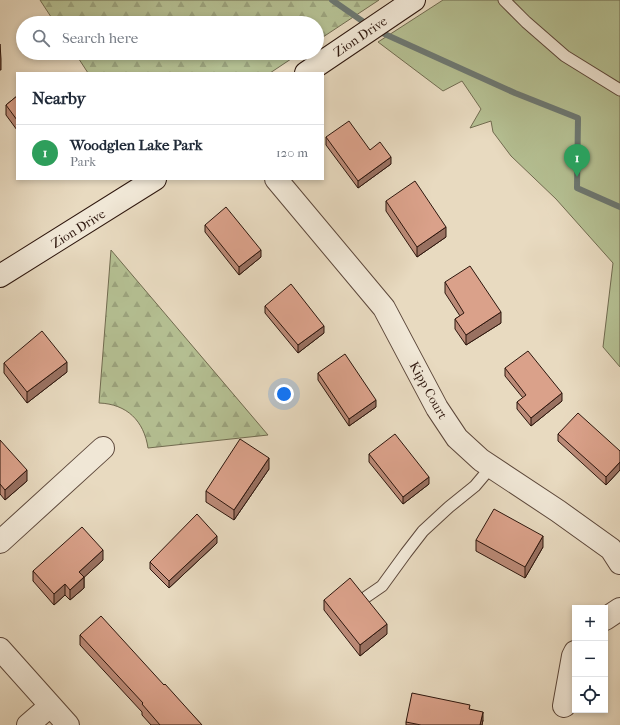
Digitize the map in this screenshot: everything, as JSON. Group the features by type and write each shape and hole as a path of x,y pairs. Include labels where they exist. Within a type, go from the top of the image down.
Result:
{"street":[{"name":"Zion Drive","path":"307,72 414,0"},
{"name":"Zion Drive","path":"0,276 154,180"},
{"name":"Kipp Court","path":"277,180 384,308 437,408 457,438 480,460 558,510 611,549 620,562"},
{"path":"0,542 103,448"},
{"path":"608,617 620,609"},
{"path":"0,649 68,725"},
{"path":"564,706 572,667"},
{"path":"28,725 50,706"}],"lane":[{"path":"504,0 526,22 565,56 620,90"},
{"path":"366,597 382,586 423,531 448,507 475,486 491,467"}],"green space":[{"path":"40,0 379,0 324,36 324,16 50,16"},
{"path":"443,0 620,0 620,367 603,347 613,263 556,199 511,156 493,132 491,121 470,128 481,109 462,81 443,91 378,42"},
{"path":"80,60 290,60 272,72 87,72"},
{"path":"111,250 268,435 148,448 143,430 132,416 118,407 99,403"}],"building":[{"path":"16,97 16,119 6,105"},
{"path":"349,121 370,150 380,142 391,157 358,181 326,137"},
{"path":"415,181 446,227 417,247 386,201"},
{"path":"226,207 261,250 239,267 205,225"},
{"path":"470,266 501,312 466,335 455,319 464,313 445,282"},
{"path":"291,284 324,326 298,345 265,306"},
{"path":"42,331 67,362 27,392 4,363"},
{"path":"528,351 562,393 531,418 517,402 526,395 505,368"},
{"path":"345,354 376,400 349,419 318,373"},
{"path":"578,413 620,451 620,462 606,477 558,434"},
{"path":"395,434 429,477 403,497 369,454"},
{"path":"240,439 269,458 234,510 206,491"},
{"path":"0,440 27,470 5,490 0,484"},
{"path":"494,509 543,536 525,567 476,540"},
{"path":"197,514 217,536 169,581 150,562"},
{"path":"82,527 103,550 79,572 84,577 70,590 65,584 54,594 33,571"},
{"path":"350,578 387,624 360,645 324,600"},
{"path":"101,616 202,725 160,725 142,704 143,703 80,635"},
{"path":"412,693 470,705 469,709 483,712 480,725 421,725 406,722"}],"waterway":[{"path":"332,0 368,25"},
{"path":"378,31 515,93 578,118 577,188 620,207"}],"place":[{"name":"Woodglen Lake Park","path":"577,177"}]}
